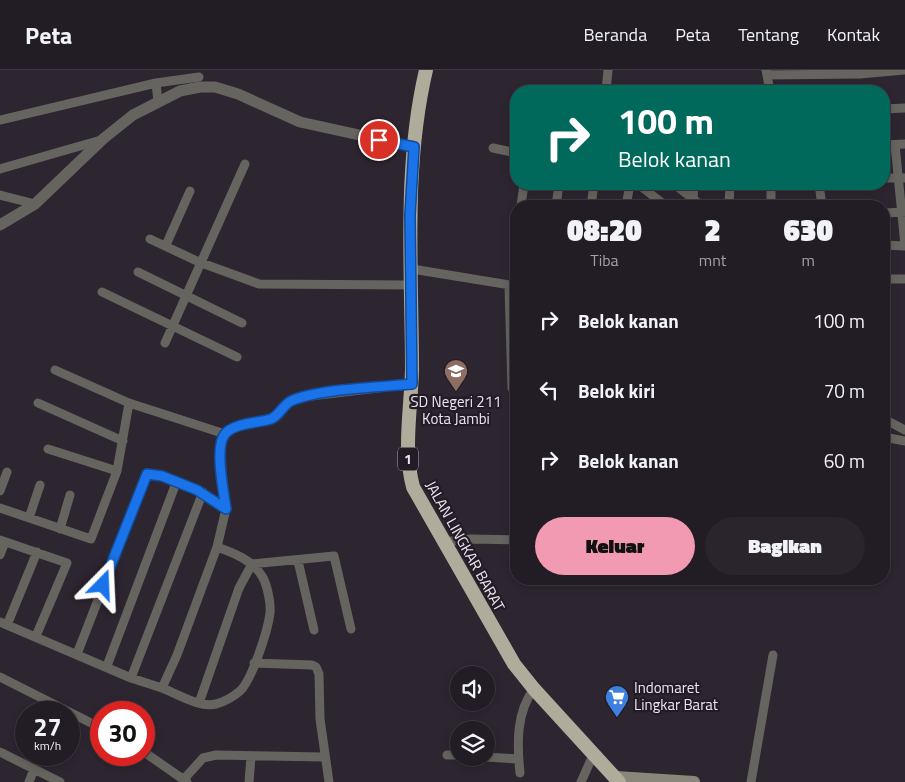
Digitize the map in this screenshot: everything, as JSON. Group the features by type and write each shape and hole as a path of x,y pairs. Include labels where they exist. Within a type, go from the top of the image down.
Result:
{"highway":[{"name":"JALAN LINGKAR BARAT","path":"426,70 418,102 410,215 412,384 407,454 408,471 419,500 497,637 534,689 617,780"}],"main road":[{"path":"617,780 694,782"}],"street":[{"path":"607,85 608,70"},
{"path":"769,85 767,72 904,70"},
{"path":"0,120 156,83 199,77"},
{"path":"156,83 158,102"},
{"path":"0,225 35,204 104,139 134,115 180,91 200,87 215,88 238,94 267,109 300,122 414,147"},
{"path":"890,109 905,108"},
{"path":"0,169 104,139"},
{"path":"890,145 905,144"},
{"path":"890,245 905,246 901,178 895,145"},
{"path":"493,148 510,152"},
{"path":"165,343 199,262 245,164"},
{"path":"646,190 658,200"},
{"path":"681,190 693,200"},
{"path":"693,200 694,190"},
{"path":"166,245 190,192"},
{"path":"0,196 35,204"},
{"path":"890,213 903,212"},
{"path":"150,239 199,262 259,284 412,285"},
{"path":"412,269 510,285"},
{"path":"138,272 242,323"},
{"path":"890,279 905,279"},
{"path":"102,292 237,357"},
{"path":"55,370 129,403 225,434"},
{"path":"162,688 177,655 217,547 226,509 221,466 221,443 225,434 236,428 274,418 290,402 311,396 412,384"},
{"path":"38,403 123,441"},
{"path":"0,508 91,539 117,471 129,403"},
{"path":"890,422 905,430"},
{"path":"890,439 905,441"},
{"path":"48,449 117,471"},
{"path":"0,491 7,472"},
{"path":"77,654 147,474 162,476 203,492 226,509"},
{"path":"107,666 176,483"},
{"path":"29,518 40,485"},
{"path":"131,678 203,492"},
{"path":"60,528 70,495"},
{"path":"443,542 480,539 510,540"},
{"path":"0,555 3,541 66,563 36,636"},
{"path":"37,552 4,624 107,666 131,678 199,703 218,704 240,691 248,681 270,612 263,578 252,564 237,554 217,547"},
{"path":"252,564 334,556 351,629"},
{"path":"298,561 314,630"},
{"path":"199,703 239,588 252,564"},
{"path":"751,782 773,654"},
{"path":"254,663 312,664 316,667 319,674 320,719 329,782"},
{"path":"0,677 90,722"},
{"path":"520,773 518,759 521,711 526,699 534,689"},
{"path":"0,752 60,782"},
{"path":"582,782 594,753"},
{"path":"155,759 186,780 204,758 216,755 324,757"},
{"path":"248,782 251,756"},
{"path":"495,758 518,759"},
{"path":"29,782 34,769"}],"place":[{"name":"SD Negeri 211 Kota Jambi","path":"456,392"},
{"name":"Indomaret Lingkar Barat","path":"617,718"}],"route":[{"path":"103,585 147,474 162,476 203,492 216,504 226,509 221,466 221,443 225,434 236,428 274,418 290,402 311,396 412,384 410,215 414,147 379,140"}]}
